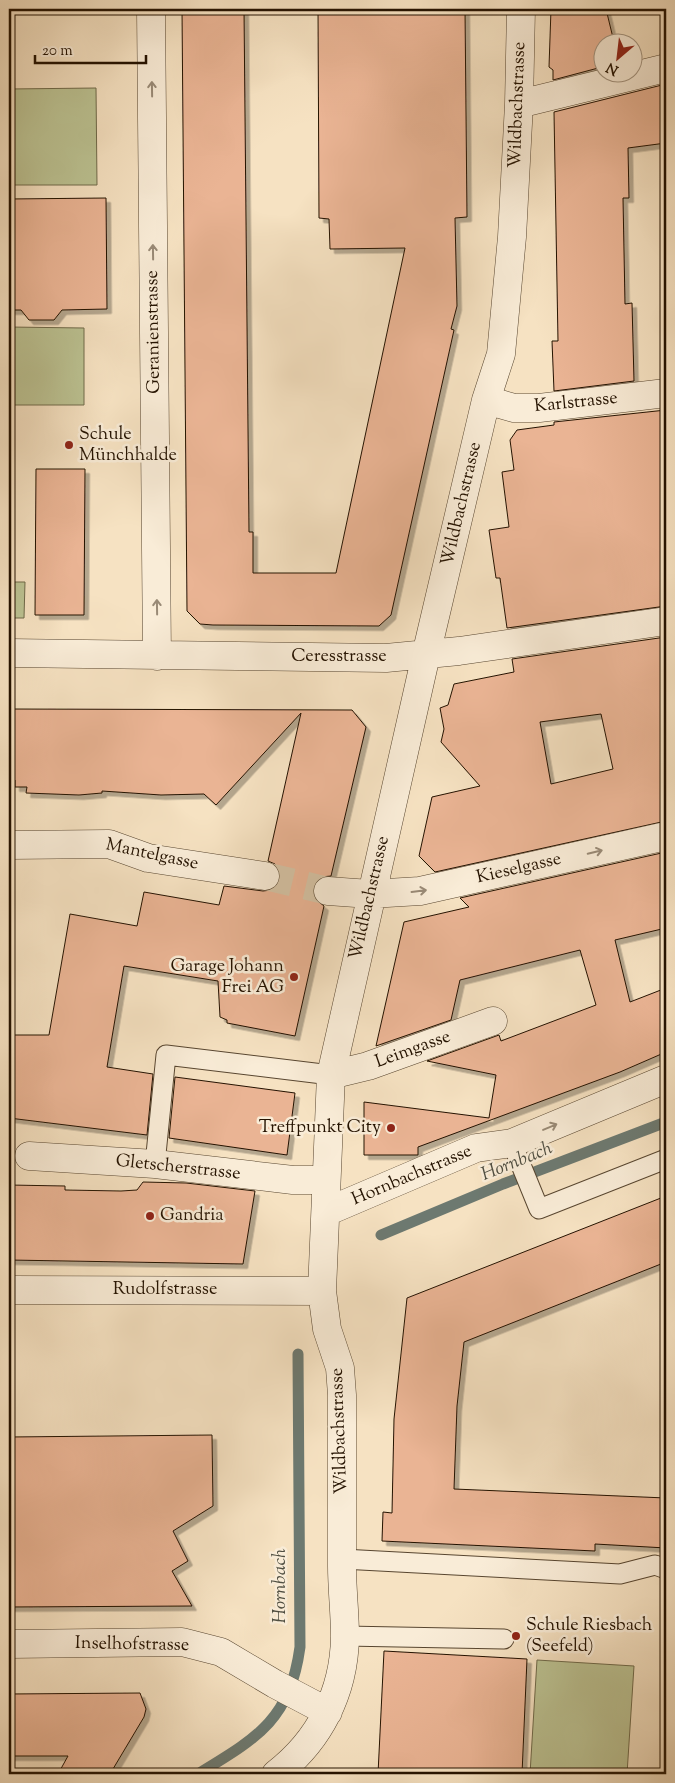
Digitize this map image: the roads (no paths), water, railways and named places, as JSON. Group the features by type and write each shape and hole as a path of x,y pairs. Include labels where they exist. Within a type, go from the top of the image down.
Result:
{"street":[{"name":"Geranienstrasse","path":"151,9 157,656"},
{"name":"Wildbachstrasse","path":"276,1774 308,1746 328,1712 342,1668 345,1636 342,1559 342,1395 340,1368 327,1329 322,1291 331,1075 370,894 486,400 501,354 510,271 519,104 521,9"},
{"path":"519,104 666,68"},
{"name":"Karlstrasse","path":"486,400 514,408 539,408 666,393"},
{"name":"Ceresstrasse","path":"9,653 386,658 426,655 666,621"},
{"name":"Kieselgasse","path":"370,894 420,891 666,836"},
{"name":"Mantelgasse","path":"9,845 109,844 148,858 265,876"},
{"path":"328,891 370,894"},
{"name":"Leimgasse","path":"331,1075 368,1066 493,1020"},
{"name":"Hornbachstrasse","path":"326,1212 476,1148 516,1152 666,1079"},
{"name":"Gletscherstrasse","path":"29,1156 155,1164 294,1180 326,1180"},
{"name":"Rudolfstrasse","path":"9,1290 322,1291"},
{"name":"Inselhofstrasse","path":"9,1644 182,1642 222,1652 275,1684 328,1712"}],"lane":[{"path":"155,1164 166,1054 331,1075"},
{"path":"516,1152 538,1209 666,1158"},
{"path":"342,1559 620,1574 655,1566 666,1569"},
{"path":"345,1636 504,1639"}],"waterway":[{"name":"Hornbach","path":"381,1235 503,1184 666,1122"},
{"name":"Hornbach","path":"198,1774 254,1737 267,1724 279,1710 288,1693 295,1672 300,1647 298,1354"}],"tunnel":[{"path":"265,876 328,891"}],"place":[{"name":"Schule Münchhalde","path":"69,445"},
{"name":"Garage Johann Frei AG","path":"294,977"},
{"name":"Treffpunkt City","path":"391,1128"},
{"name":"Gandria","path":"150,1216"},
{"name":"Schule Riesbach (Seefeld)","path":"516,1636"}]}
